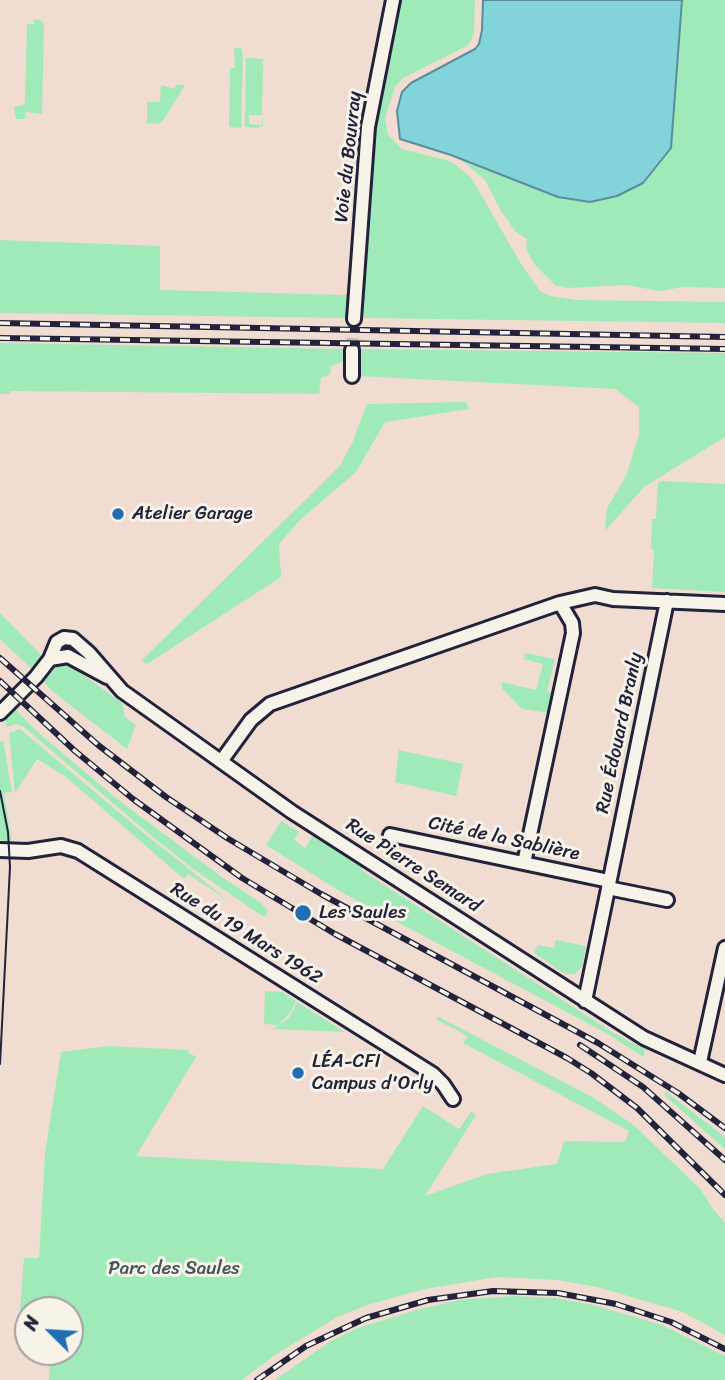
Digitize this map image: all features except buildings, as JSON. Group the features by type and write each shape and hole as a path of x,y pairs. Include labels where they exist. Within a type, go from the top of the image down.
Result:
{"street":[{"name":"Voie du Bouvray","path":"354,319 368,127 393,0"},
{"path":"352,350 352,376"},
{"path":"222,760 251,720 270,704 560,603 595,595 725,604"},
{"name":"Rue Édouard Branly","path":"609,881 667,601"},
{"path":"524,863 573,633 572,623 560,603"},
{"name":"Rue Pierre Semard","path":"0,713 50,659 71,656 108,678 122,691 292,812 585,1001 644,1038 725,1075"},
{"name":"Cité de la Sablière","path":"390,835 609,881 667,900"},
{"name":"Rue du 19 Mars 1962","path":"0,850 29,851 61,846 78,851 432,1074 453,1099"},
{"path":"585,1001 609,881"},
{"path":"700,1062 725,948"}],"green space":[{"path":"401,0 475,0 474,32 467,46 403,78 395,87 385,118 388,135 402,149 450,161 471,177 521,264 540,291 550,296 576,300 725,302 725,323 362,318 377,113"},
{"path":"682,0 725,0 725,288 683,287 660,291 626,285 567,288 555,285 535,265 526,249 527,239 516,232 501,211 485,180 461,160 558,197 590,202 617,196 671,148"},
{"path":"34,19 41,20 44,24 42,114 26,112 25,119 16,119 14,107 25,104 27,24 34,24"},
{"path":"241,47 241,128 229,127 230,68 235,68 234,49"},
{"path":"246,58 263,59 262,115 249,115 249,124 261,125 263,119 263,125 258,128 245,127"},
{"path":"161,85 175,89 176,85 185,85 159,124 147,123 147,102 160,102"},
{"path":"0,240 160,246 160,290 348,295 347,318 0,313"},
{"path":"0,343 345,349 345,361 331,366 330,374 321,378 319,394 10,391 10,394 0,394"},
{"path":"360,349 725,353 725,437 644,487 605,531 607,508 626,476 639,435 639,407 615,389 357,376"},
{"path":"466,402 469,409 385,422 356,472 300,520 279,544 281,577 147,664 141,661 340,466 367,404"},
{"path":"658,483 725,484 725,592 652,588 652,519 656,519"},
{"path":"0,613 45,659 35,672 0,639"},
{"path":"525,653 555,659 547,691 556,693 549,713 522,709 502,688 502,682 536,690 543,664 524,659"},
{"path":"70,665 122,703 125,717 136,725 127,749 52,691 42,680 54,666"},
{"path":"13,707 40,734 117,799 260,902 268,911 264,917 192,868 149,834 24,727 16,724 7,727 5,719 11,714"},
{"path":"20,729 229,901 188,874 184,879 66,777 37,759 15,793 9,733"},
{"path":"3,740 12,792 4,793 12,844 0,839 0,742"},
{"path":"399,750 463,764 456,796 395,782"},
{"path":"281,821 299,832 294,840 305,848 315,833 364,865 361,870 615,1034 645,1049 643,1057 608,1034 341,892 266,845"},
{"path":"556,940 586,946 582,967 574,974 565,974 534,953 538,945 554,948"},
{"path":"265,991 282,992 296,1001 290,1013 278,1025 264,1024"},
{"path":"297,1002 345,1032 273,1029 289,1018"},
{"name":"Parc des Saules","path":"437,1016 594,1098 635,1126 701,1190 725,1223 725,1335 683,1312 597,1287 557,1280 496,1277 425,1289 370,1304 337,1317 275,1355 242,1380 49,1380 50,1366 84,1366 84,1296 21,1296 24,1258 39,1258 45,1153 61,1052 109,1046 189,1050 188,1052 196,1057 136,1156 383,1169 423,1106 459,1129 471,1112 476,1115 425,1196 487,1174 557,1164 564,1141 625,1142 629,1131 463,1043 468,1036 437,1020"},
{"path":"665,1091 725,1137 725,1149 665,1096"},
{"path":"513,1296 555,1298 594,1305 662,1325 725,1356 725,1380 275,1380 329,1342 358,1328 459,1300"}],"water":[{"path":"483,0 682,0 671,148 643,183 617,196 590,202 558,197 451,155 400,139 397,111 402,92 411,83 475,49 482,30"}],"tunnel":[{"path":"352,350 354,319"}],"tram line":[{"path":"0,791 8,832 10,867 0,1064"}],"railway":[{"path":"0,323 725,337"},
{"path":"0,338 725,349"},
{"path":"0,658 98,745 166,797 227,838 321,894 598,1043 678,1093 725,1128"},
{"path":"0,681 75,751 133,799 242,878 335,934 591,1073 637,1108 725,1195"},
{"path":"580,1045 643,1087 725,1160"},
{"path":"257,1380 306,1346 366,1318 428,1300 493,1291 558,1293 616,1304 671,1322 725,1349"}],"place":[{"name":"Atelier Garage","path":"118,514"},
{"name":"Les Saules","path":"303,913"},
{"name":"LÉA-CFI Campus d'Orly","path":"298,1073"}]}
